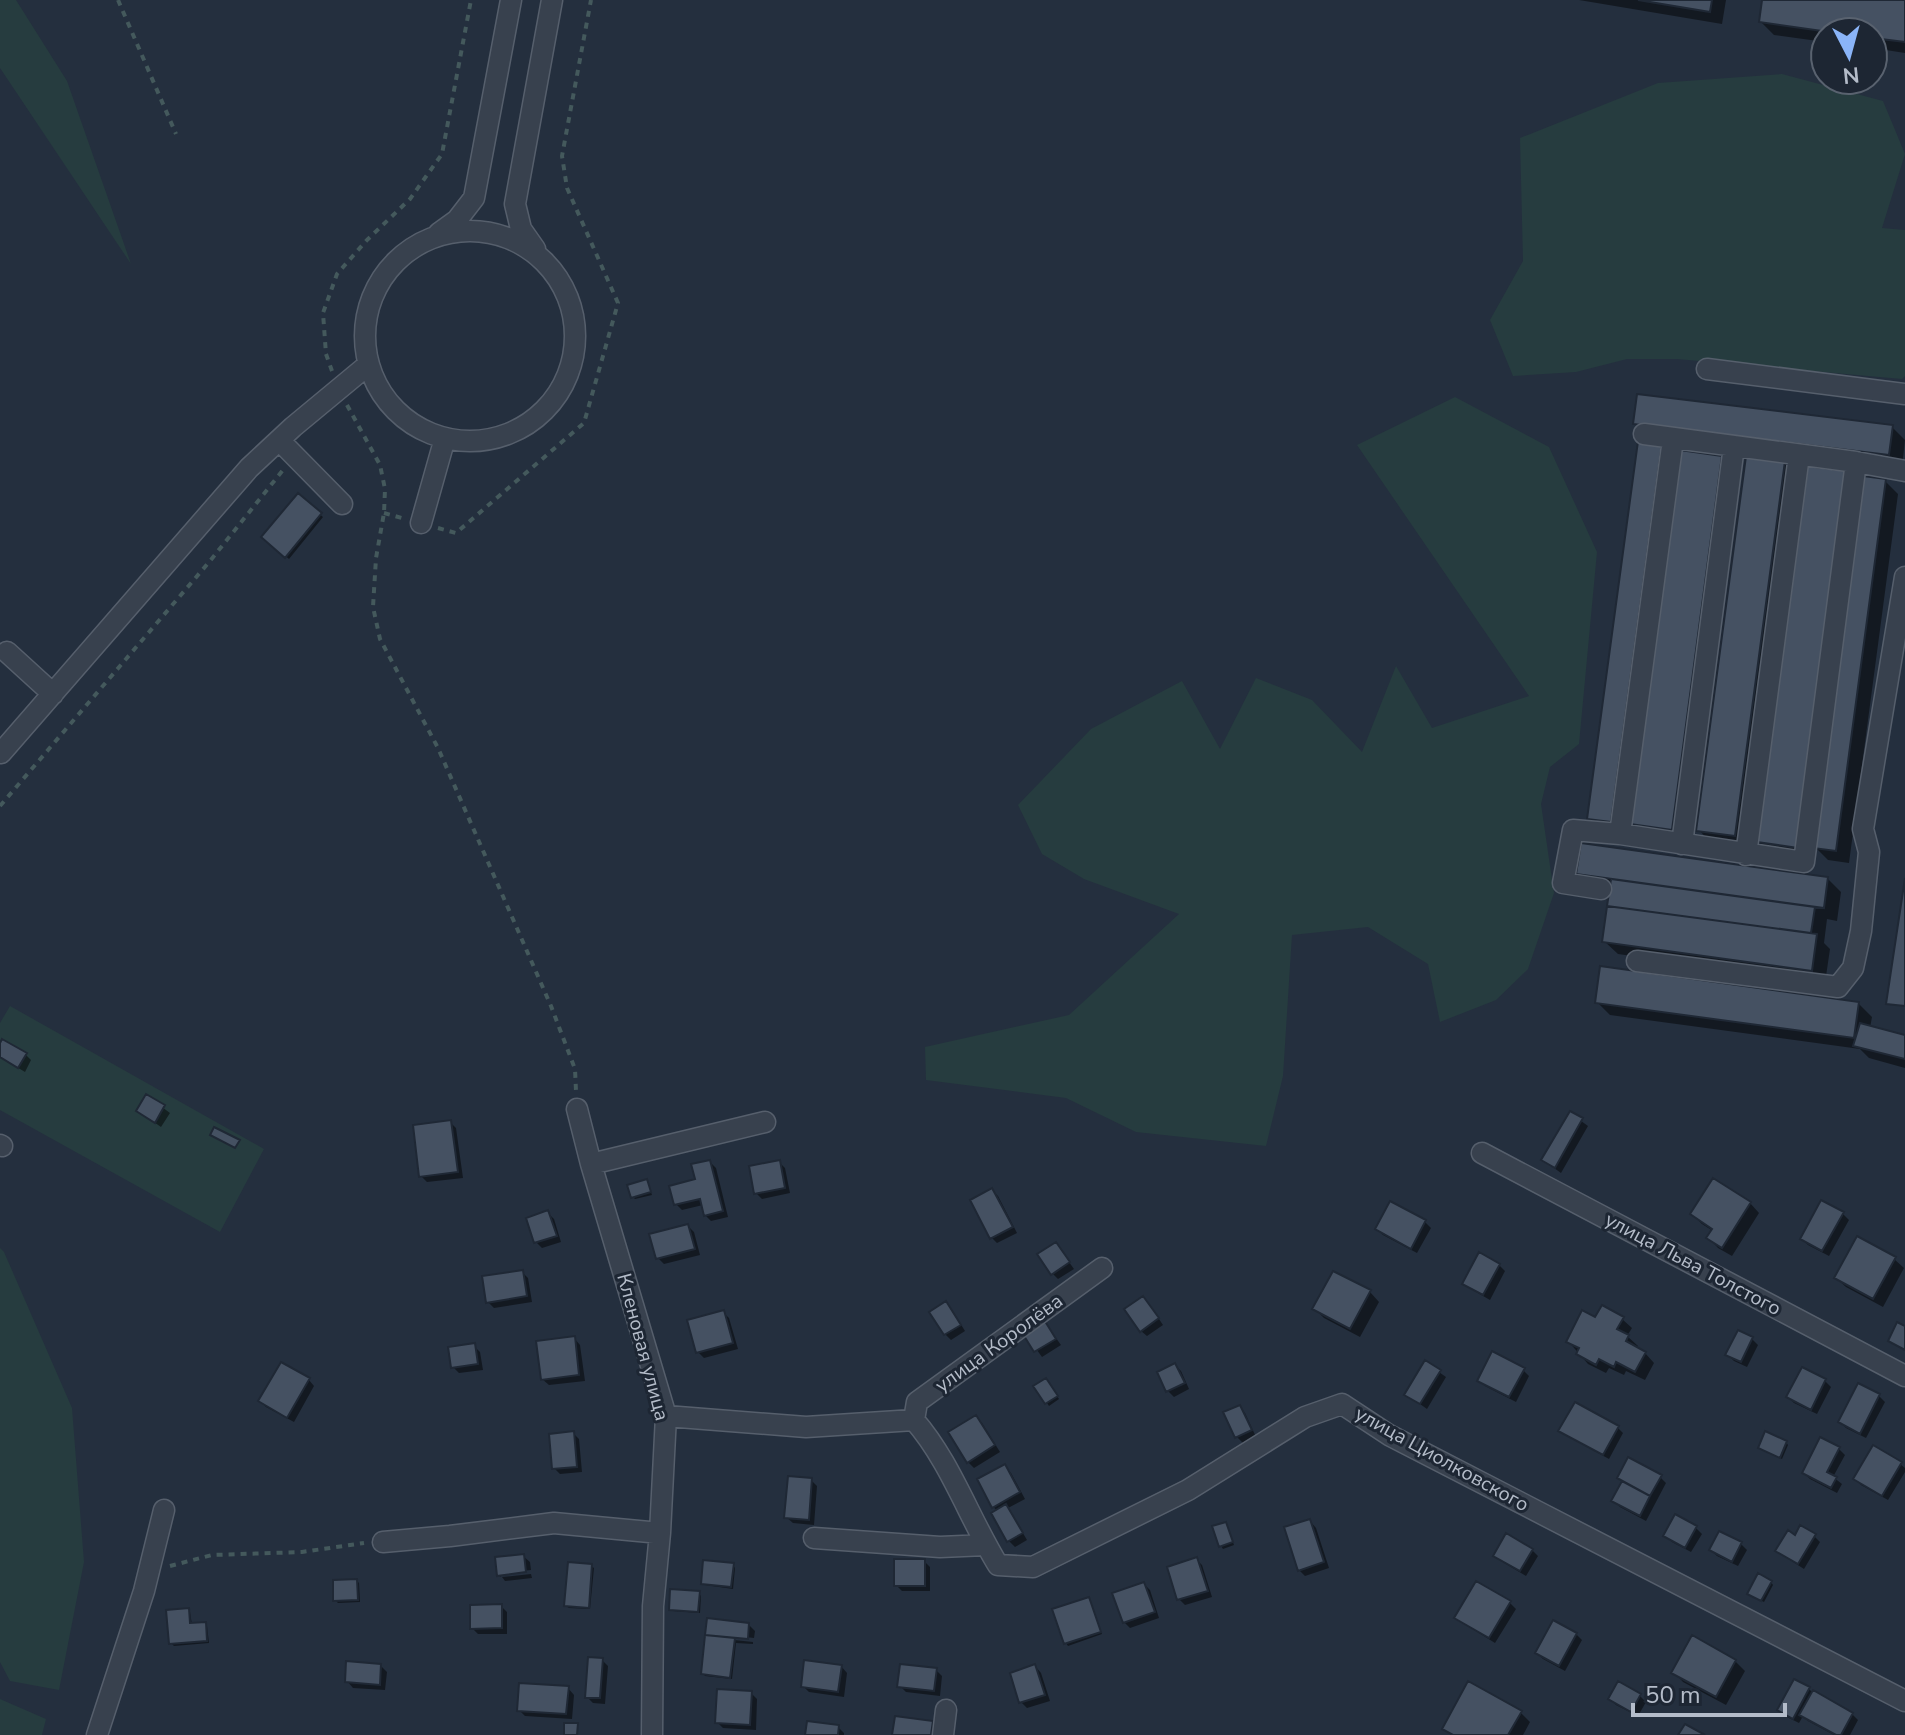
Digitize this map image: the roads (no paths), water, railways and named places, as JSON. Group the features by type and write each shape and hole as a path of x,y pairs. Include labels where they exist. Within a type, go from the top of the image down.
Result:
{"street":[{"path":"433,238 457,220 474,198 511,0"},
{"path":"542,259 521,229 515,204 552,0"},
{"path":"465,231 490,233 514,240 542,259 565,290 576,329 571,368 552,402 538,416 513,432 484,440 464,441 427,432 397,411 375,381 365,345 369,306 376,289 400,258 415,246 433,238 465,231"},
{"path":"0,753 249,468 369,364"},
{"path":"1707,369 1905,394"},
{"path":"1644,434 1905,471"},
{"path":"421,523 445,438"},
{"path":"1620,834 1673,439"},
{"path":"279,440 342,504"},
{"path":"1682,844 1734,446"},
{"path":"1746,855 1799,455"},
{"path":"1601,889 1563,883 1573,830 1620,834 1804,862 1856,462"},
{"path":"1637,961 1838,987 1853,968 1861,931 1869,852 1863,829 1905,577"},
{"path":"7,652 53,694"},
{"name":"Кленовая улица","path":"577,1109 666,1416 653,1606 652,1735"},
{"path":"591,1164 765,1122"},
{"name":"улица Льва Толстого","path":"1482,1153 1905,1376"},
{"name":"улица Королёва","path":"914,1420 917,1402 1102,1268"},
{"name":"улица Циолковского","path":"914,1420 929,1437 998,1565 1033,1567 1188,1490 1305,1417 1342,1404 1389,1435 1905,1701"},
{"path":"666,1416 806,1427 914,1420"},
{"path":"97,1735 149,1571 164,1510"},
{"path":"383,1542 554,1523 660,1533"},
{"path":"814,1538 940,1547 986,1545"},
{"path":"943,1735 946,1710"}]}
